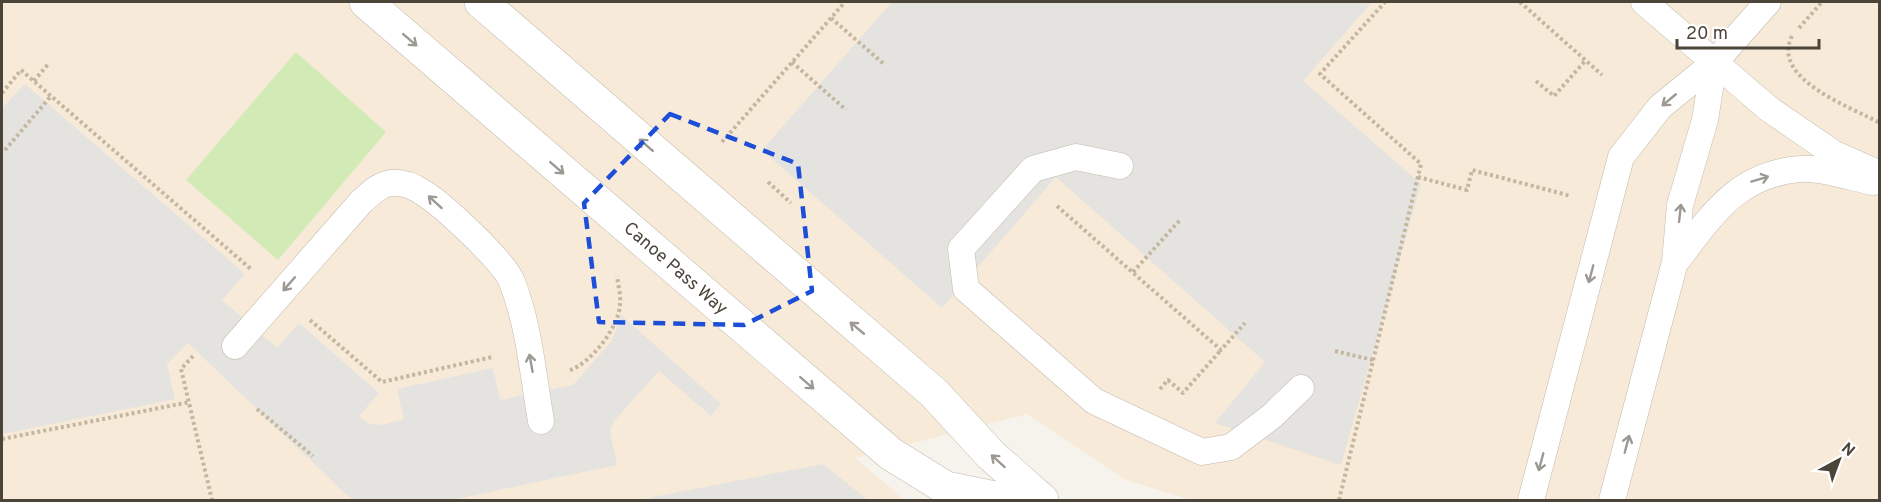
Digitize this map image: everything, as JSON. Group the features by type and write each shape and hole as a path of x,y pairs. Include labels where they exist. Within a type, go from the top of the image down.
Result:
{"street":[{"name":"Canoe Pass Way","path":"366,2 891,454 946,488 1004,501"},
{"path":"481,2 934,393 991,454 1042,501"}],"lane":[{"path":"1644,2 1764,105 1824,147 1880,174"},
{"path":"1532,501 1621,157 1660,107 1714,63 1768,2"},
{"path":"1612,501 1676,262 1680,205 1705,120 1714,63"},
{"path":"1120,166 1076,157 1033,169 961,249 966,289 1094,401 1202,452 1231,447 1272,416 1301,388"},
{"path":"1676,262 1719,205 1754,180 1802,168 1880,183"},
{"path":"235,346 375,188 391,183 407,184 424,193 494,255 511,279 522,311 541,421"}],"path":[{"path":"722,142 845,2"},
{"path":"1339,501 1421,165 1320,74 1385,2"},
{"path":"1520,2 1602,75"},
{"path":"1822,2 1791,38 1788,52 1791,66 1801,78 1880,123"},
{"path":"831,18 885,65"},
{"path":"1776,53 1788,52"},
{"path":"1536,81 1554,96 1586,60"},
{"path":"792,62 846,110"},
{"path":"34,81 49,63"},
{"path":"2,93 21,70 382,382 504,354"},
{"path":"5,150 51,96"},
{"path":"1418,177 1467,190 1472,170 1571,196"},
{"path":"768,182 792,203"},
{"path":"1058,206 1221,350"},
{"path":"1133,272 1180,220"},
{"path":"566,372 582,366 607,338 621,307 617,273"},
{"path":"1153,397 1168,380 1183,393 1245,323"},
{"path":"1335,351 1373,360"},
{"path":"193,356 181,369 212,501"},
{"path":"2,439 190,402"},
{"path":"257,409 312,456"}],"highlighted area":[{"path":"670,114 798,164 812,291 744,325 599,322 584,203"}],"shaded area":[{"path":"2,2 1879,2 1879,500 1191,500 1126,480 1027,414 855,458 905,500 2,500"},
{"path":"892,2 1372,2 1303,81 1421,184 1341,465 1215,423 1265,362 1056,177 942,308 762,150"},
{"path":"25,84 245,274 222,300 277,348 299,323 379,393 359,416 367,423 381,425 404,420 397,389 493,368 500,400 573,385 612,341 621,315 721,404 711,416 659,371 614,421 610,431 617,465 452,500 352,500 188,343 167,364 175,399 2,434 2,108"},
{"path":"823,464 868,500 638,500"}],"green space":[{"path":"296,52 386,132 278,260 186,180"}]}
